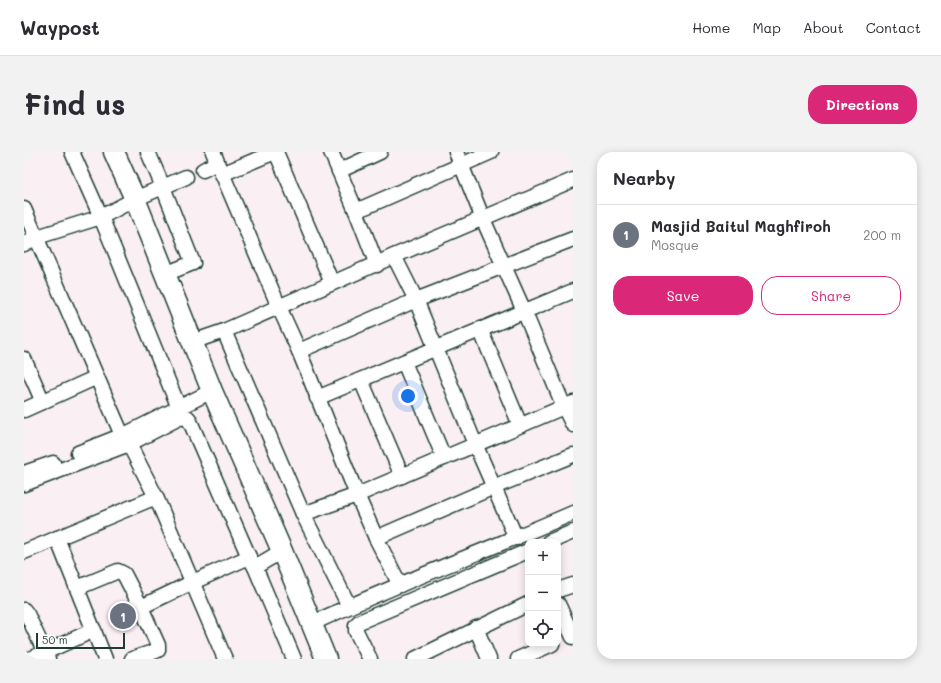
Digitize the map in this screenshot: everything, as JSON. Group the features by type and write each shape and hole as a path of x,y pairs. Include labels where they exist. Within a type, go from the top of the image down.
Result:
{"street":[{"path":"72,152 101,216 179,408"},
{"path":"114,152 135,199 212,391 282,551 326,659"},
{"path":"148,152 164,187 193,263 165,274"},
{"path":"203,170 217,163 275,152 332,283"},
{"path":"331,152 377,265"},
{"path":"339,170 378,152"},
{"path":"356,211 459,158 491,152"},
{"path":"459,158 483,219 568,405 573,425"},
{"path":"217,163 279,308 300,351 317,398 357,495 376,538 400,584"},
{"path":"24,244 37,237 101,216 135,199 186,177"},
{"path":"192,342 224,332 332,283 573,180"},
{"path":"24,209 97,377 126,439 156,497 225,659"},
{"path":"300,351 416,300 573,239"},
{"path":"394,256 416,300 435,349 516,538"},
{"path":"317,398 573,291"},
{"path":"480,329 520,425"},
{"path":"224,332 303,514 349,606"},
{"path":"24,359 43,402"},
{"path":"404,362 444,458"},
{"path":"24,410 97,377"},
{"path":"361,380 402,476"},
{"path":"24,473 126,439 179,408 212,391"},
{"path":"303,514 357,495 568,405"},
{"path":"24,484 126,439 187,416 294,659"},
{"path":"376,538 573,455"},
{"path":"24,552 156,497"},
{"path":"311,624 400,584 516,538 573,513"},
{"path":"556,539 573,532"},
{"path":"57,538 105,659"},
{"path":"141,607 193,582 282,551"},
{"path":"370,659 356,631 356,624 525,552"},
{"path":"77,588 118,571 124,574 141,607 158,648 156,651 132,659"},
{"path":"561,589 573,585"},
{"path":"415,659 432,655 476,628 525,605"},
{"path":"24,610 47,656"},
{"path":"561,611 572,636 561,640"},
{"path":"476,628 489,659"},
{"path":"30,659 47,656 94,630"},
{"path":"518,659 545,647"}],"place":[{"name":"Masjid Baitul Maghfiroh","path":"123,616"}]}
